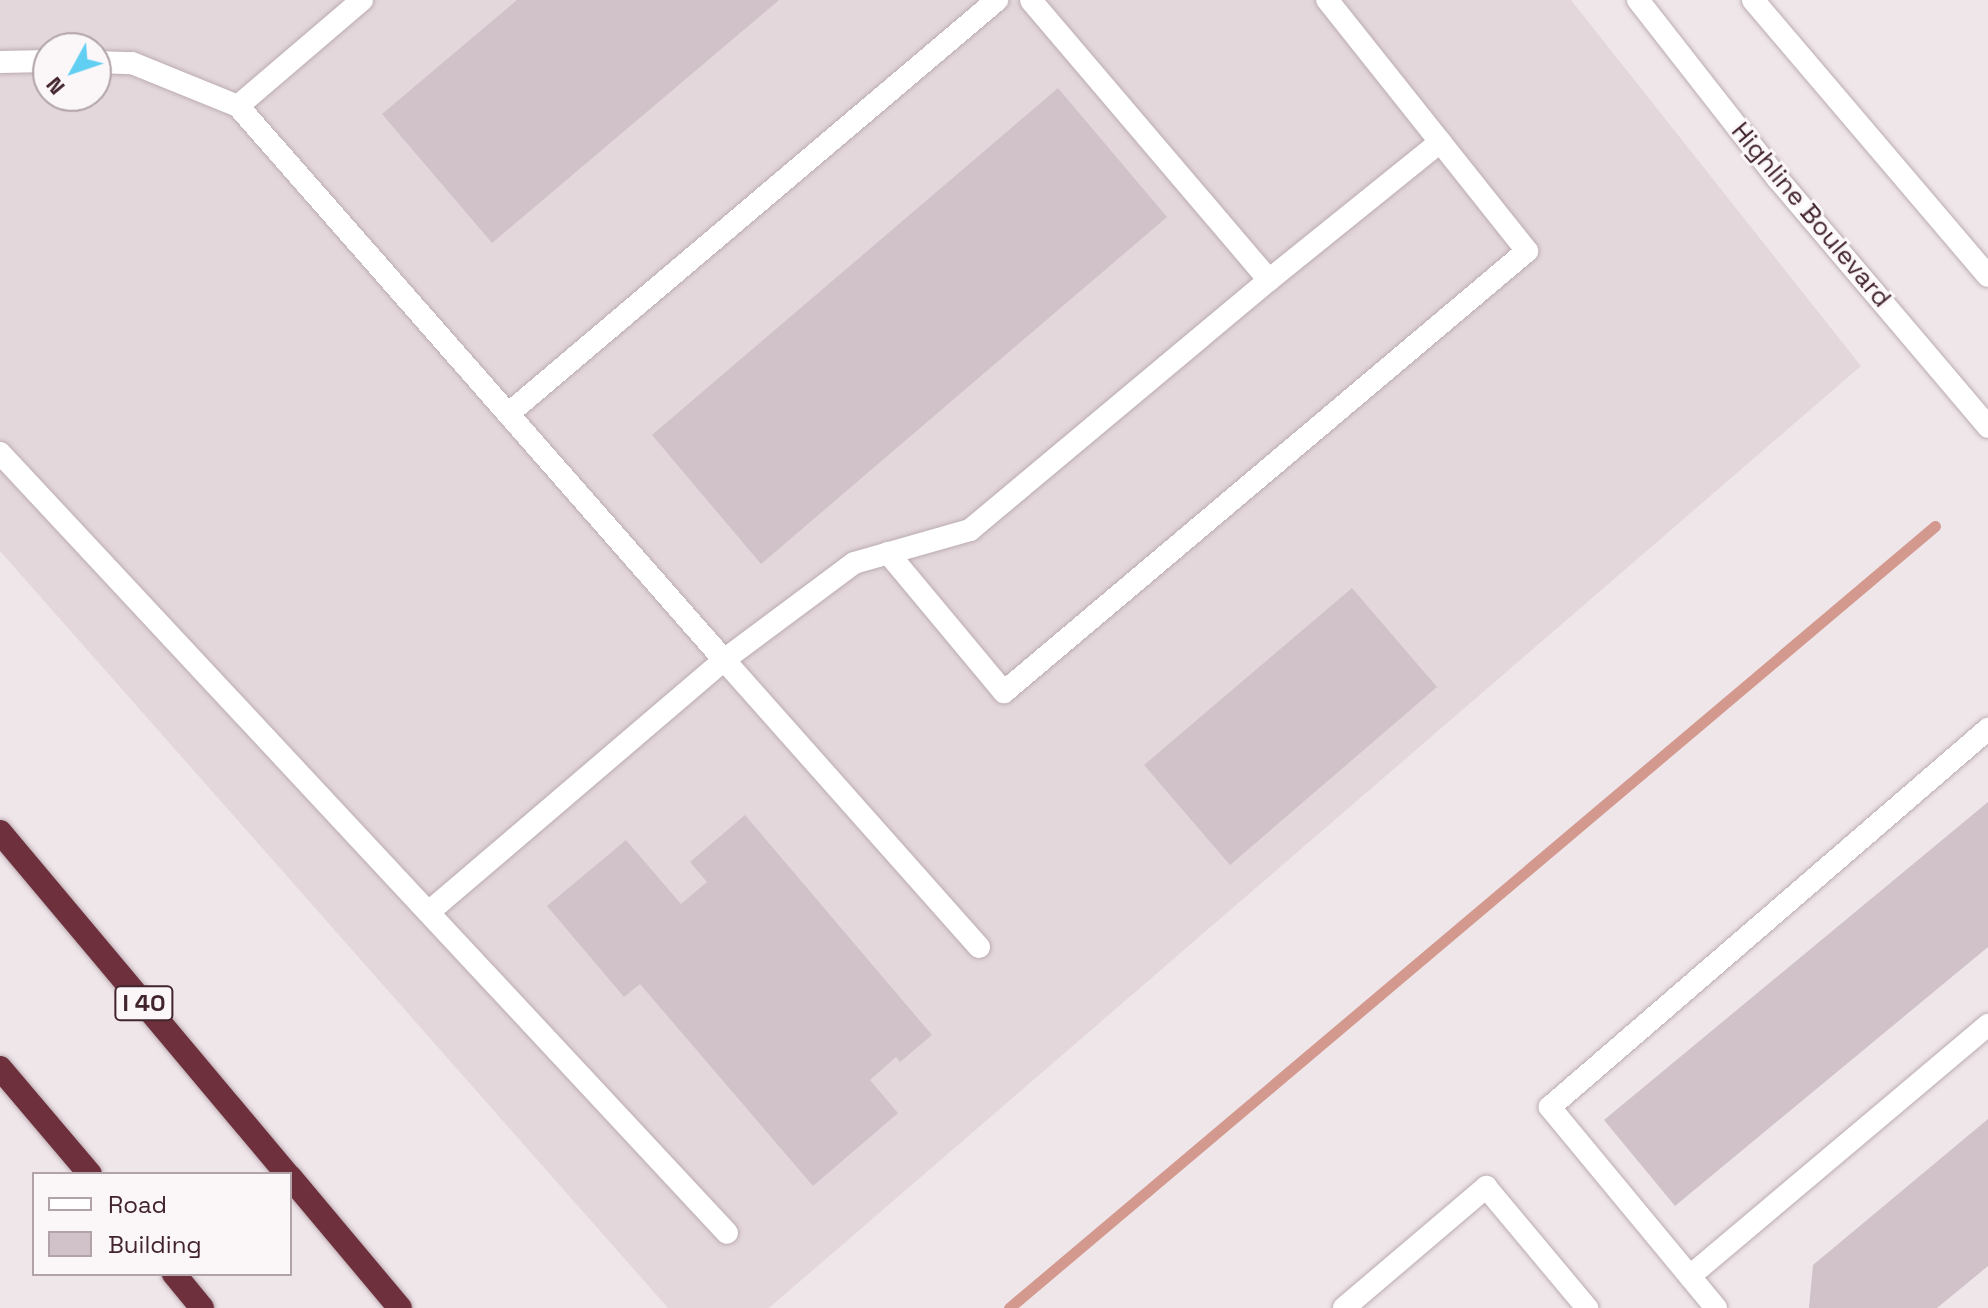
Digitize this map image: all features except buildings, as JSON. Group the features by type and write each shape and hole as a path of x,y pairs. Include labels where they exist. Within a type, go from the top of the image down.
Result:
{"highway":[{"name":"I 40","path":"0,832 286,1172"},
{"path":"0,1068 88,1172"},
{"name":"I 40","path":"292,1180 400,1308"},
{"path":"176,1276 202,1308"}],"street":[{"path":"238,106 362,0"},
{"path":"508,414 997,0"},
{"path":"1031,0 1269,280"},
{"path":"888,553 1004,692 1527,251 1327,0"},
{"name":"Highline Boulevard","path":"1638,0 1778,179 1988,427"},
{"path":"1753,0 1988,276"},
{"path":"0,62 32,61"},
{"path":"112,62 132,63 238,106 979,947"},
{"path":"429,912 724,660 854,563 970,530 1269,280 1440,142"},
{"path":"0,453 727,1233"},
{"path":"1716,1308 1550,1107 1988,729"},
{"path":"1690,1276 1988,1025"},
{"path":"1344,1308 1486,1187 1587,1308"}],"shaded area":[{"path":"0,0 1571,0 1861,366 769,1308 668,1308 0,551"}],"waterway":[{"path":"1009,1308 1935,526"}]}
